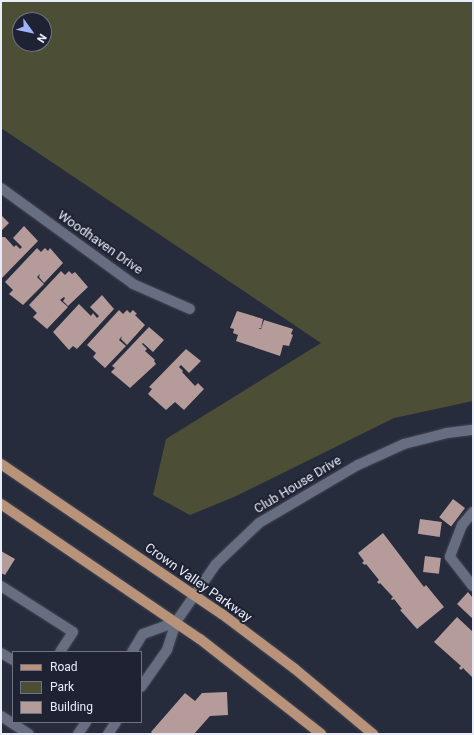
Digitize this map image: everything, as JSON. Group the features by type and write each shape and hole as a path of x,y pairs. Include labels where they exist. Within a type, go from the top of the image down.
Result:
{"main road":[{"name":"Crown Valley Parkway","path":"1,464 195,595 295,669 373,734"},
{"path":"1,504 176,622 233,663 321,734"}],"street":[{"name":"Woodhaven Drive","path":"1,188 132,284 190,309"},
{"name":"Club House Drive","path":"142,686 167,650 176,622 216,564 259,522 358,466 404,444 448,432 473,430"},
{"path":"473,512 462,525 450,557 473,586"},
{"path":"1,586 73,632 61,651"},
{"path":"133,651 143,634 176,622"},
{"path":"1,653 12,659"},
{"path":"1,716 12,722"},
{"path":"13,723 29,734"},
{"path":"78,734 85,723"},
{"path":"108,734 115,723"}],"green space":[{"path":"1,1 473,1 473,401 394,418 234,497 190,515 153,495 166,439 321,343 1,128"}],"building":[{"path":"1,215 9,223 1,231"},
{"path":"24,226 38,241 1,279 1,237 5,237 14,247 16,245 20,249 22,247 13,238"},
{"path":"37,248 41,252 45,248 48,251 50,248 63,263 44,283 39,277 40,274 37,277 44,284 23,305 9,294 13,290 5,282"},
{"path":"61,271 65,275 69,271 72,274 75,272 88,287 68,306 63,301 65,298 64,297 60,300 68,307 47,329 33,317 37,313 29,305"},
{"path":"102,295 114,309 77,349 73,346 69,350 53,332 79,304 91,316 93,313 97,318 99,316 90,307"},
{"path":"119,310 123,314 127,310 130,313 133,310 137,314 135,315 145,325 127,345 121,339 122,336 119,340 126,346 105,368 93,357 96,353 87,345"},
{"path":"237,311 263,319 261,328 258,328 261,329 264,320 293,329 291,334 293,335 289,346 283,345 280,356 236,341 238,335 233,333 234,329 230,328"},
{"path":"149,327 164,340 153,352 143,343 142,344 147,349 145,351 155,360 154,361 156,364 130,388 111,372 115,368 112,366"},
{"path":"186,349 201,361 189,373 181,365 179,367 195,386 198,383 204,389 184,410 175,402 166,410 148,394 152,389 149,387"},
{"path":"453,499 465,508 451,526 439,517"},
{"path":"420,519 442,522 440,537 418,534"},
{"path":"383,533 424,587 426,585 444,607 417,629 400,610 402,609 394,599 391,599 393,597 380,583 379,584 377,582 379,580 366,564 365,565 362,563 364,561 358,553"},
{"path":"1,551 15,559 5,575 1,573"},
{"path":"425,556 441,558 439,574 423,572"},
{"path":"468,592 473,598 473,619 457,604"},
{"path":"457,617 473,632 473,678 463,668 461,670 459,668 461,666 434,642"},
{"path":"227,692 228,715 210,716 194,734 153,734 151,732 185,693 195,701 202,693"}]}
